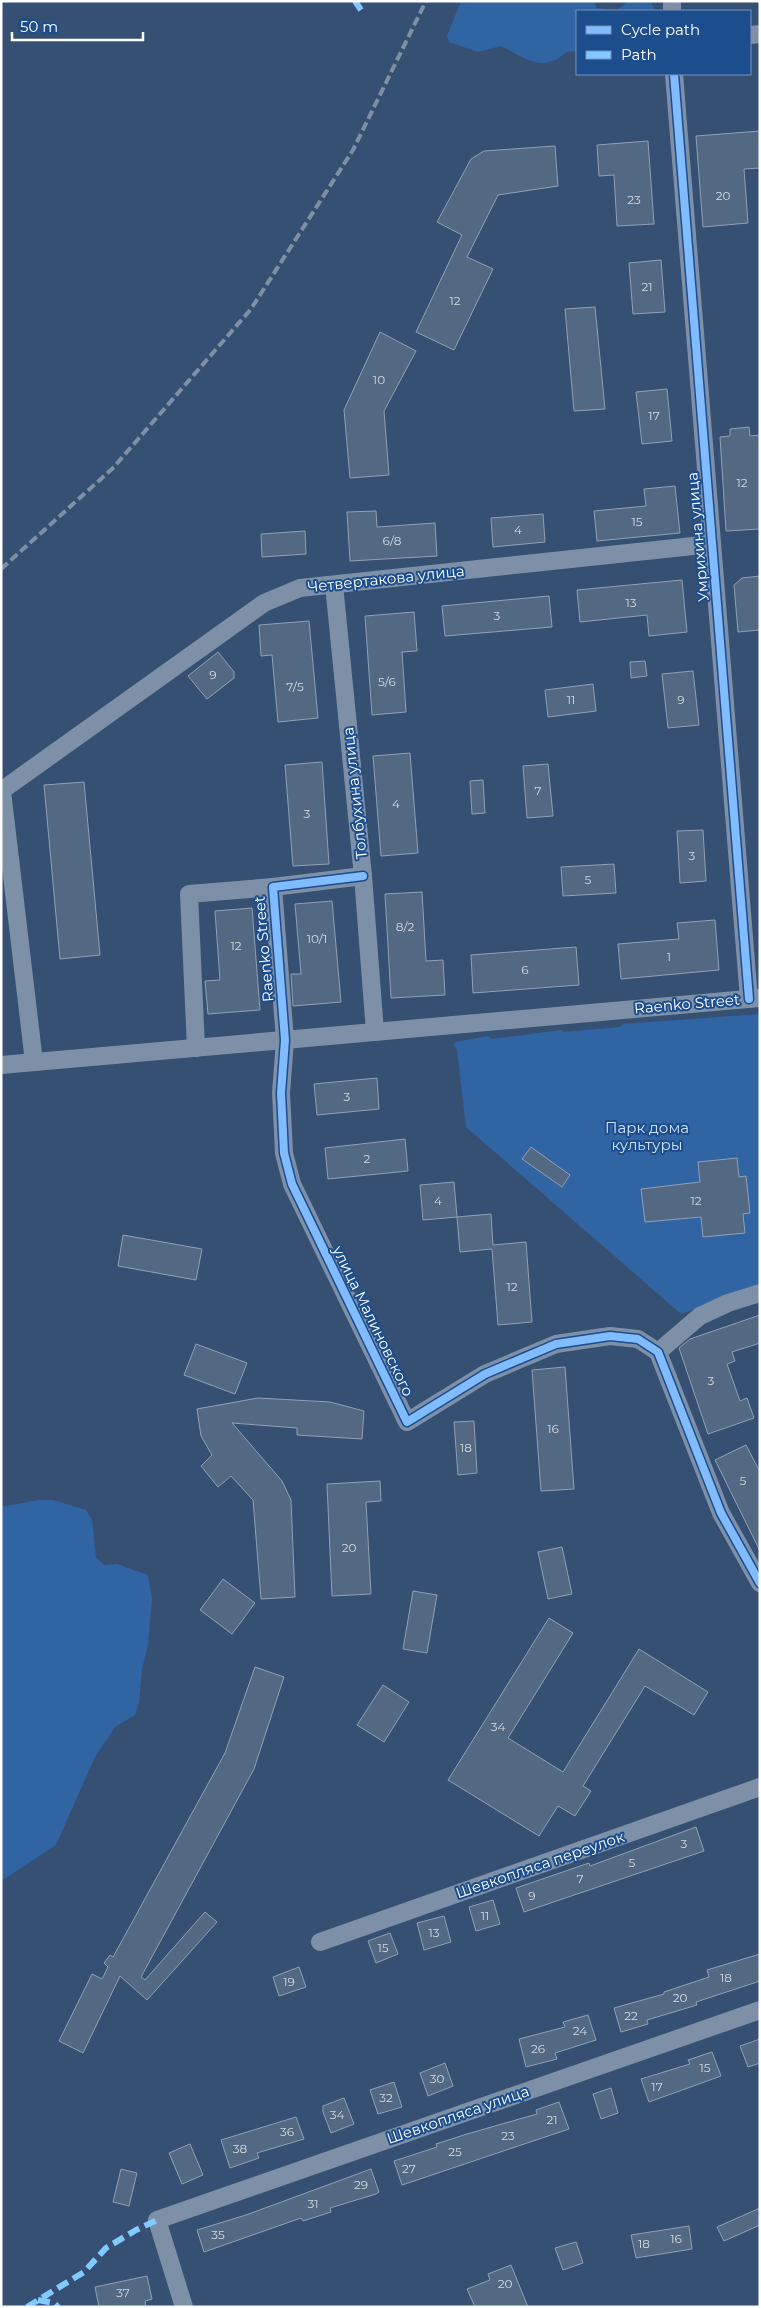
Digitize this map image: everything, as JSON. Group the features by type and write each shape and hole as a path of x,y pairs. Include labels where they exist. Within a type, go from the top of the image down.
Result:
{"street":[{"name":"Умрихина улица","path":"674,75 712,544 754,998"},
{"name":"Четвертакова улица","path":"1,791 264,603 300,588 712,544"},
{"name":"Толбухина улица","path":"334,585 363,876 374,1032"},
{"path":"1,791 34,1062"},
{"name":"Raenko Street","path":"196,1048 189,894 272,887 363,876"},
{"name":"Raenko Street","path":"272,887 286,1040"},
{"name":"Raenko Street","path":"1,1065 754,998"},
{"name":"улица Малиновского","path":"286,1040 281,1093 284,1153 292,1184 407,1422 485,1374 556,1344 610,1336 638,1339 658,1352"},
{"path":"760,1293 728,1303 700,1316 658,1352 721,1513 760,1583"},
{"name":"Шевкопляса переулок","path":"320,1942 760,1787"},
{"name":"Шевкопляса улица","path":"184,2307 157,2220 760,2010"}],"green space":[{"path":"461,1 595,1 596,8 617,10 576,10 576,51 566,52 558,59 550,62 534,62 501,46 478,52 449,42 447,36"},
{"path":"629,1 651,1 655,10 617,10"},
{"name":"Парк дома культуры","path":"760,1014 760,1285 681,1314 466,1127 457,1050 453,1044 456,1042 488,1036 492,1039 561,1030 563,1032 620,1027 623,1024"},
{"path":"38,1500 53,1500 86,1510 92,1520 96,1557 104,1565 117,1564 148,1575 152,1599 148,1645 142,1669 139,1703 135,1715 115,1727 95,1757 56,1845 1,1881 1,1507"}],"building":[{"path":"760,131 760,168 744,169 748,223 703,227 696,136"},
{"path":"648,141 654,224 617,226 614,175 599,176 597,145"},
{"path":"555,146 558,186 498,195 467,257 493,269 454,350 416,332 462,235 437,222 471,159 484,151"},
{"path":"661,260 665,312 633,314 629,263"},
{"path":"595,307 605,409 574,411 565,309"},
{"path":"380,332 416,351 384,411 389,475 350,478 344,410"},
{"path":"667,389 672,441 642,444 636,392"},
{"path":"749,427 750,436 760,435 760,529 726,531 720,437 730,436 730,429"},
{"path":"675,486 680,533 597,541 594,511 646,506 644,489"},
{"path":"376,511 377,527 435,523 437,556 350,561 347,512"},
{"path":"543,514 545,542 493,547 491,518"},
{"path":"305,531 306,554 262,557 261,534"},
{"path":"760,576 760,630 738,632 734,585 742,578"},
{"path":"682,580 687,632 649,636 647,615 580,622 577,590"},
{"path":"549,596 552,627 445,636 442,606"},
{"path":"414,612 417,651 402,652 406,712 372,715 365,616"},
{"path":"309,621 318,718 278,722 272,655 261,656 259,625"},
{"path":"218,652 234,672 234,678 207,699 188,676"},
{"path":"645,661 647,676 631,678 630,662"},
{"path":"693,671 699,725 668,728 662,674"},
{"path":"593,684 596,711 548,717 545,690"},
{"path":"410,753 418,853 381,856 373,756"},
{"path":"322,762 329,864 293,866 285,765"},
{"path":"548,764 553,816 527,818 523,766"},
{"path":"483,780 485,813 472,814 470,781"},
{"path":"84,782 100,955 60,959 44,785"},
{"path":"703,830 706,881 680,883 677,831"},
{"path":"614,864 616,893 563,896 561,867"},
{"path":"422,892 426,961 443,960 445,995 391,998 385,894"},
{"path":"332,901 341,1002 293,1006 291,974 301,974 295,904"},
{"path":"252,908 260,1010 208,1014 205,981 220,980 215,911"},
{"path":"715,920 719,970 621,979 618,944 679,939 677,923"},
{"path":"576,947 579,985 473,993 471,955"},
{"path":"377,1078 379,1109 317,1115 314,1084"},
{"path":"405,1139 408,1171 328,1179 325,1148"},
{"path":"531,1147 570,1175 562,1187 522,1159"},
{"path":"737,1158 739,1177 746,1176 750,1213 743,1214 745,1233 703,1237 701,1217 645,1222 641,1189 700,1182 698,1162"},
{"path":"454,1182 457,1217 423,1220 420,1185"},
{"path":"491,1214 493,1245 526,1242 532,1322 498,1325 492,1249 460,1252 457,1217"},
{"path":"123,1235 202,1249 196,1280 118,1266"},
{"path":"760,1315 760,1343 732,1352 735,1361 727,1364 740,1401 747,1398 754,1418 708,1434 679,1348 690,1339"},
{"path":"196,1344 247,1363 235,1394 184,1375"},
{"path":"565,1367 574,1489 541,1491 532,1370"},
{"path":"258,1398 330,1402 364,1411 362,1439 297,1435 297,1428 232,1423 282,1481 291,1500 295,1597 261,1599 253,1500 231,1476 218,1487 201,1466 212,1455 201,1436 197,1409"},
{"path":"474,1421 477,1473 458,1475 454,1422"},
{"path":"746,1445 760,1472 760,1551 715,1460"},
{"path":"380,1481 381,1501 366,1502 371,1594 332,1596 327,1484"},
{"path":"562,1547 572,1594 548,1599 538,1552"},
{"path":"223,1579 255,1603 232,1634 200,1610"},
{"path":"413,1591 437,1595 427,1653 403,1649"},
{"path":"549,1618 573,1633 508,1738 563,1772 639,1649 708,1692 694,1715 645,1686 583,1786 591,1791 575,1816 558,1806 539,1836 448,1780"},
{"path":"255,1667 284,1677 254,1769 141,1977 145,1980 205,1912 217,1922 147,2000 120,1976 83,2053 59,2041 92,1974 102,1979 108,1967 104,1963 110,1955 113,1957 225,1753"},
{"path":"383,1685 409,1702 384,1742 357,1725"},
{"path":"696,1827 704,1851 524,1912 516,1888 589,1863 590,1866"},
{"path":"493,1900 500,1924 476,1931 469,1907"},
{"path":"444,1916 451,1942 424,1950 417,1923"},
{"path":"390,1933 398,1954 376,1963 368,1941"},
{"path":"760,1954 760,1981 696,2002 697,2005 647,2020 648,2024 621,2032 614,2008 664,1994 664,1992 709,1977 707,1970"},
{"path":"299,1967 306,1987 279,1996 273,1977"},
{"path":"588,2015 596,2040 555,2053 557,2059 526,2067 519,2039 565,2027 563,2022"},
{"path":"760,2039 760,2063 748,2067 740,2046"},
{"path":"712,2052 721,2076 649,2102 641,2079 690,2064 688,2060"},
{"path":"445,2063 453,2086 428,2096 420,2073"},
{"path":"394,2082 402,2107 378,2114 370,2090"},
{"path":"611,2088 618,2113 601,2119 593,2094"},
{"path":"344,2098 354,2124 331,2133 323,2112 323,2106"},
{"path":"559,2102 569,2129 402,2185 394,2161 437,2147 436,2144 537,2114 536,2110"},
{"path":"296,2117 304,2139 257,2153 259,2158 230,2168 221,2140"},
{"path":"190,2144 203,2175 182,2184 169,2153"},
{"path":"121,2169 137,2173 129,2206 113,2202"},
{"path":"371,2169 379,2192 376,2194 330,2208 331,2212 303,2221 301,2218 204,2252 197,2230 246,2215"},
{"path":"760,2208 760,2225 724,2241 717,2227"},
{"path":"689,2226 692,2249 636,2258 631,2235"},
{"path":"576,2242 583,2263 563,2270 555,2248"},
{"path":"511,2265 528,2307 475,2307 467,2289 490,2280 488,2274"},
{"path":"147,2276 152,2299 145,2301 146,2307 99,2307 95,2287"}],"railway":[{"path":"1,569 113,468 251,309 353,150 426,1"}],"marked path":[{"path":"355,1 361,10"},
{"path":"27,2307 84,2272 106,2248 157,2220"},
{"path":"38,2300 54,2303 58,2307"}],"cycle path":[{"path":"674,75 749,999"},
{"path":"363,876 273,887 285,1040 281,1093 284,1153 292,1184 407,1422 485,1374 556,1344 610,1336 638,1339 658,1352 721,1513 760,1583"}]}
